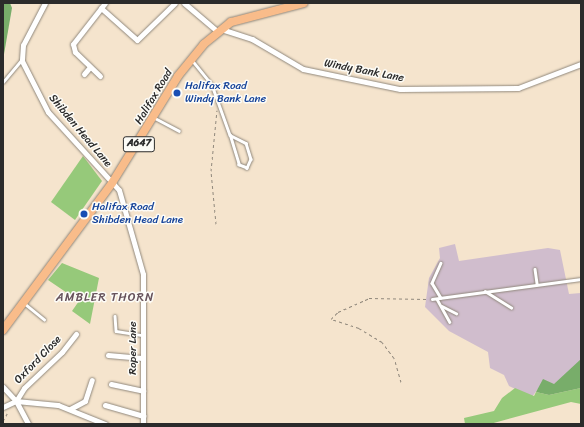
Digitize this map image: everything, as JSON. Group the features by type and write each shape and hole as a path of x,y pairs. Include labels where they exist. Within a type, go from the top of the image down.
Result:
{"main road":[{"name":"Halifax Road","path":"3,330 112,183 191,58 219,30 249,16 304,3"}],"street":[{"path":"22,58 23,44 45,3"},
{"path":"100,76 75,52 72,44 105,3"},
{"path":"101,8 137,40 175,3"},
{"path":"184,3 219,30"},
{"name":"Windy Bank Lane","path":"219,30 252,40 303,69 400,89 518,88 581,64"},
{"name":"Shibden Head Lane","path":"22,58 48,112 112,183"},
{"path":"84,74 90,67"},
{"name":"Roper Lane","path":"112,183 119,190 138,252 143,274 143,424"},
{"name":"Oxford Close","path":"14,401 24,388 62,352 76,334"},
{"path":"108,355 142,358"},
{"path":"70,409 85,401 92,380"},
{"path":"112,384 143,391"},
{"path":"3,387 14,401 28,424"},
{"path":"3,407 14,401 70,409 105,424"},
{"path":"105,405 143,416"}],"lane":[{"path":"3,82 22,58"},
{"path":"191,58 212,85 219,100 239,165 247,168 251,159 246,143 230,135"},
{"path":"154,117 179,131"},
{"path":"441,263 432,283 441,298"},
{"path":"535,269 537,284"},
{"path":"432,299 581,279"},
{"path":"485,291 511,307"},
{"path":"438,299 450,322"},
{"path":"23,303 44,319"},
{"path":"441,306 456,313"},
{"path":"115,316 116,331 142,335"}],"path":[{"path":"216,224 211,170 219,100"},
{"path":"401,382 394,358 382,342 359,328 331,319 338,312 368,298 432,299"},
{"path":"3,421 14,401"}],"shaded area":[{"path":"455,244 459,261 548,248 560,250 569,294 581,293 581,362 553,387 543,382 532,397 509,386 504,375 490,368 488,352 449,331 425,307 429,278 440,258 439,248"}],"green space":[{"path":"3,3 10,3 12,8 3,60"},
{"path":"83,156 102,181 75,220 51,202"},
{"path":"62,263 99,278 90,324 72,311 79,301 48,280"},
{"path":"581,359 581,388 549,395 536,392 543,379 554,384"},
{"path":"515,388 534,396 536,392 549,395 581,388 581,404 571,402 490,424 465,424 464,418 494,411 502,398"}],"place":[{"name":"Halifax Road Windy Bank Lane","path":"177,93"},
{"name":"Halifax Road Shibden Head Lane","path":"84,214"}],"district":[{"name":"AMBLER THORN","path":"105,298"}]}
